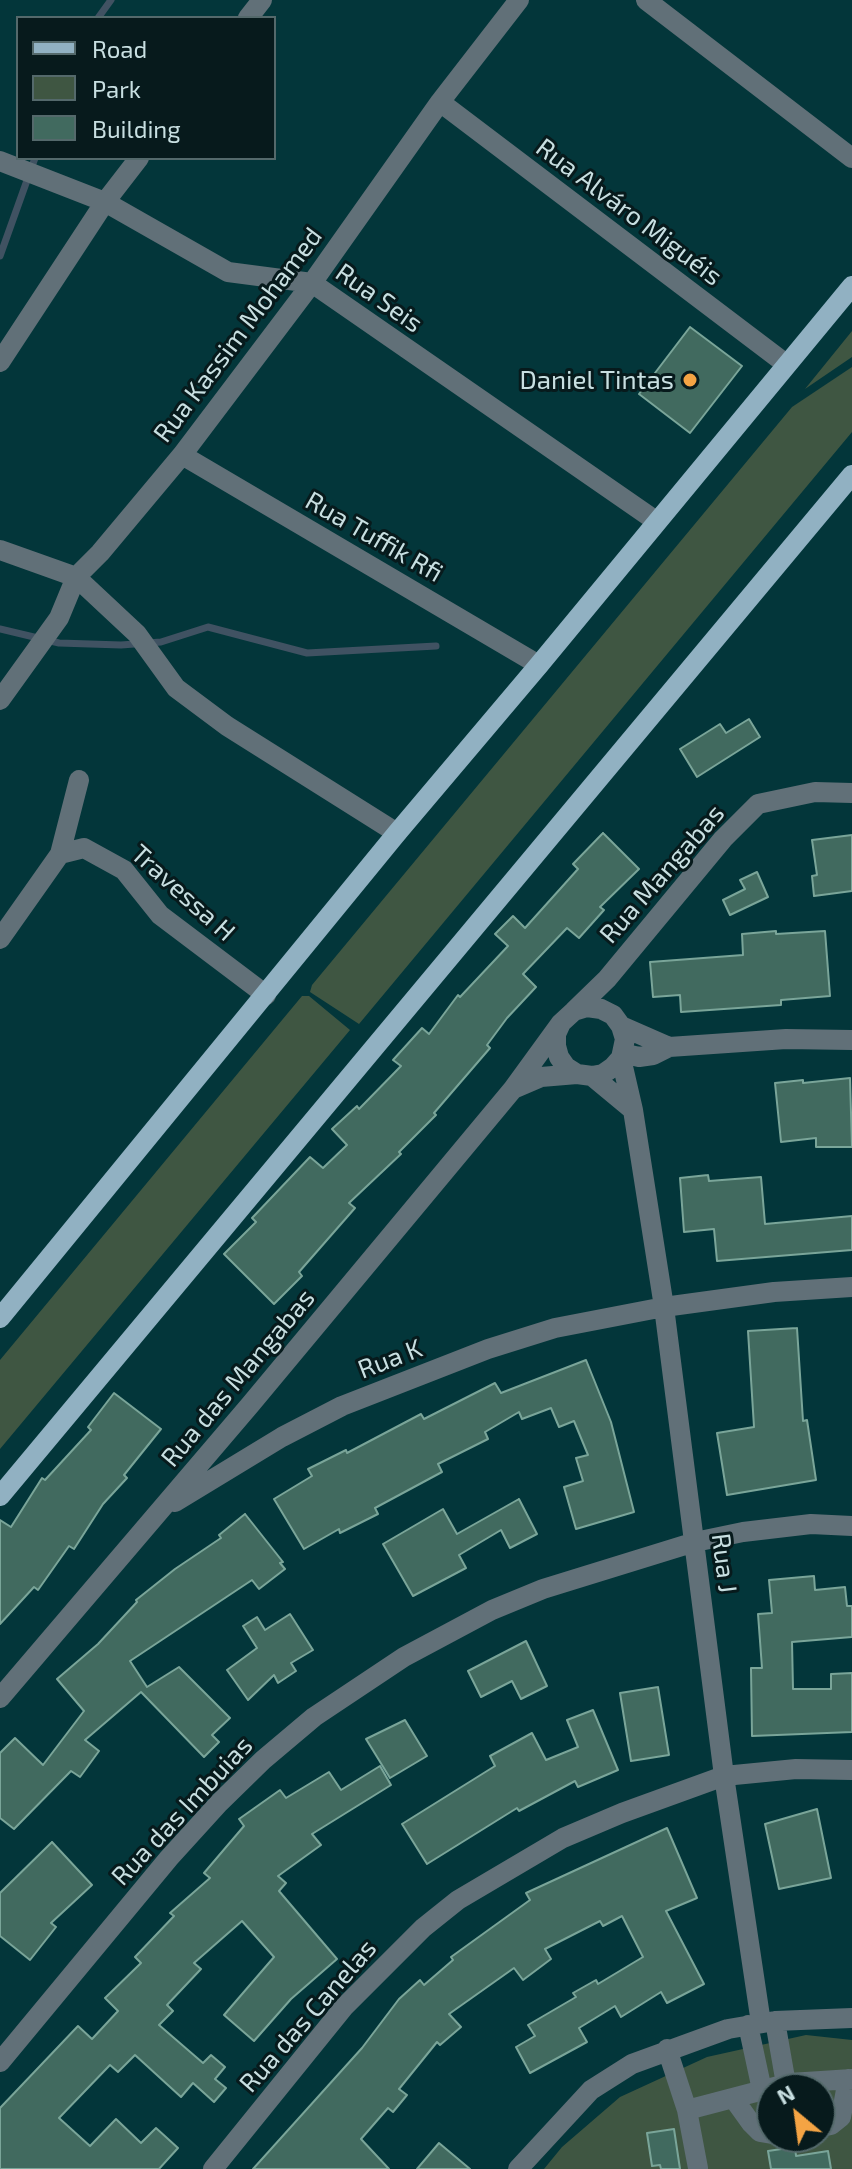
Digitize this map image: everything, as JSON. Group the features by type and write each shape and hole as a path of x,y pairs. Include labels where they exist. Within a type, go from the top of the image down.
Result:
{"main road":[{"path":"0,1318 397,833 852,286"},
{"path":"0,1496 852,475"}],"street":[{"path":"250,16 262,0"},
{"name":"Rua Kassim Mohamed","path":"0,700 59,618 76,577 182,455 312,283 440,102 519,0"},
{"path":"646,0 852,158"},
{"name":"Rua Alváro Miguéis","path":"440,102 786,364"},
{"path":"0,362 105,202 137,160"},
{"name":"Rua Seis","path":"8,164 105,202 228,272 312,283 656,521"},
{"name":"Rua Tuffik Rfi","path":"182,455 539,665"},
{"path":"0,550 76,577 137,634 176,688 227,726 397,833"},
{"path":"0,939 60,854 79,780"},
{"name":"Rua Mangabas","path":"568,1017 607,979 723,839 758,804 815,792 852,793"},
{"name":"Travessa H","path":"60,854 84,848 124,870 160,915 266,995"},
{"path":"513,1089 541,1077 603,1074 613,1067 622,1055 625,1039 609,1003 607,979"},
{"path":"633,1110 584,1075 566,1067 559,1057 556,1034 568,1017 587,1007 601,1009 617,1021 669,1047"},
{"name":"Rua das Mangabas","path":"0,1698 513,1089 568,1017"},
{"path":"622,1055 639,1057 653,1055 669,1047 786,1039 852,1040"},
{"name":"Rua J","path":"622,1055 664,1307 724,1776 761,2023"},
{"name":"Rua K","path":"157,1513 282,1437 342,1406 515,1341 555,1328 664,1307 774,1292 852,1287"},
{"name":"Rua das Imbuias","path":"0,2062 169,1858 219,1803 314,1717 404,1657 492,1610 543,1589 695,1542 743,1532 811,1524 852,1526"},
{"name":"Rua das Canelas","path":"213,2169 344,2007 423,1928 458,1900 563,1838 724,1776 796,1769 852,1770"},
{"path":"518,2169 591,2090 632,2064 728,2029 761,2023 852,2018"},
{"path":"761,2023 781,2073"},
{"path":"761,2023 762,2073"},
{"path":"667,2049 687,2110 698,2168"},
{"path":"836,2121 841,2117 850,2079"},
{"path":"687,2110 756,2092"},
{"path":"733,2098 756,2128"}],"green space":[{"path":"852,331 852,357 805,389"},
{"path":"852,367 852,432 359,1024 310,992 312,985 792,407"},
{"path":"302,996 309,996 350,1030 0,1449 0,1360"},
{"path":"806,2035 852,2040 852,2169 544,2169 562,2147 620,2097 707,2057"}],"building":[{"name":"Daniel Tintas","path":"690,327 742,366 690,433 639,394"},
{"path":"749,719 760,737 697,777 680,749 720,724 726,733"},
{"path":"603,833 639,869 600,907 604,910 579,938 567,928 523,974 536,987 507,1018 487,1045 490,1048 434,1113 436,1115 399,1152 401,1154 349,1203 355,1208 299,1272 302,1276 274,1304 224,1254 256,1222 252,1218 310,1157 323,1168 347,1145 332,1129 357,1106 359,1109 401,1066 393,1060 422,1028 429,1034 458,995 460,997 508,946 495,934 513,916 525,928 578,869 573,864"},
{"path":"852,835 852,891 814,896 812,876 817,875 812,840"},
{"path":"757,872 768,897 730,915 723,900 745,889 740,880"},
{"path":"776,931 776,934 825,931 830,996 781,1000 781,1005 681,1012 680,995 653,997 650,962 743,955 742,934"},
{"path":"850,1078 852,1147 816,1147 816,1138 781,1142 775,1083"},
{"path":"708,1175 709,1181 761,1177 765,1224 852,1216 852,1250 717,1261 714,1229 684,1232 680,1178"},
{"path":"797,1328 803,1421 807,1420 816,1480 727,1495 717,1433 754,1427 748,1331"},
{"path":"586,1360 611,1422 634,1512 576,1529 564,1487 583,1481 576,1458 588,1455 574,1421 559,1427 551,1408 522,1419 519,1412 485,1432 488,1439 438,1464 442,1472 375,1508 378,1514 340,1533 339,1529 304,1549 274,1499 312,1476 308,1469 346,1450 347,1453 421,1414 424,1419 495,1383 501,1393"},
{"path":"114,1393 161,1429 124,1475 127,1478 103,1504 74,1549 69,1546 38,1590 34,1587 0,1624 0,1520 11,1527 42,1478 45,1480 91,1430 88,1427"},
{"path":"519,1499 537,1534 510,1548 501,1530 459,1555 466,1568 413,1596 383,1544 443,1509 457,1534"},
{"path":"245,1514 283,1562 280,1563 285,1569 259,1589 252,1580 130,1661 147,1687 179,1667 230,1718 212,1735 219,1742 204,1757 141,1692 85,1740 99,1751 80,1777 71,1771 14,1829 0,1818 0,1753 15,1738 43,1765 84,1711 57,1679 98,1644 136,1600 221,1538 219,1535"},
{"path":"814,1576 815,1590 845,1587 847,1606 852,1606 852,1637 792,1642 793,1689 831,1689 831,1674 852,1673 852,1732 752,1736 751,1668 762,1668 758,1614 772,1613 769,1580"},
{"path":"290,1614 313,1650 291,1663 296,1671 278,1683 274,1675 248,1700 227,1670 257,1648 243,1626 257,1617 265,1630"},
{"path":"526,1641 547,1686 521,1699 512,1681 481,1697 468,1671"},
{"path":"658,1687 669,1755 631,1761 620,1693"},
{"path":"593,1710 618,1770 578,1787 575,1781 519,1811 517,1808 427,1864 402,1824 495,1766 490,1756 532,1733 546,1760 578,1747 567,1720"},
{"path":"405,1720 427,1756 390,1778 366,1739"},
{"path":"380,1766 391,1785 312,1834 321,1845 278,1876 286,1883 279,1891 337,1959 291,1999 254,2041 224,2015 274,1957 242,1921 194,1963 201,1969 167,2005 173,2011 159,2025 203,2063 211,2055 225,2067 215,2079 226,2088 214,2102 193,2083 181,2097 135,2055 118,2072 110,2065 59,2118 90,2146 116,2119 141,2143 156,2128 178,2148 159,2169 0,2169 0,2108 78,2026 92,2039 118,2011 105,1998 141,1963 135,1957 174,1916 170,1913 210,1878 204,1873 244,1826 239,1819 280,1790 286,1798 329,1772 341,1790"},
{"path":"817,1809 831,1878 779,1889 765,1824"},
{"path":"667,1828 697,1898 666,1911 704,1984 667,2003 661,1992 621,2017 615,2006 579,2028 587,2042 530,2073 516,2047 535,2036 528,2025 576,1997 573,1993 596,1980 598,1984 643,1957 622,1916 603,1926 600,1921 545,1949 551,1959 523,1980 514,1968 449,2014 461,2027 440,2045 437,2042 399,2089 407,2095 393,2112 388,2108 361,2139 389,2169 253,2169 362,2048 399,1999 420,1980 424,1985 453,1960 451,1957 530,1900 526,1893"},
{"path":"52,1842 92,1885 51,1923 56,1927 30,1960 0,1936 0,1893"},
{"path":"674,2129 680,2169 652,2166 647,2133"},
{"path":"439,2143 470,2169 417,2169"},
{"path":"768,2153 796,2153 796,2156 828,2153 831,2169 771,2169"}],"waterway":[{"path":"99,16 111,0"},
{"path":"0,256 34,160"},
{"path":"0,629 59,643 121,645 161,642 208,627 307,653 436,646"}],"place":[{"name":"Daniel Tintas","path":"690,380"}]}
